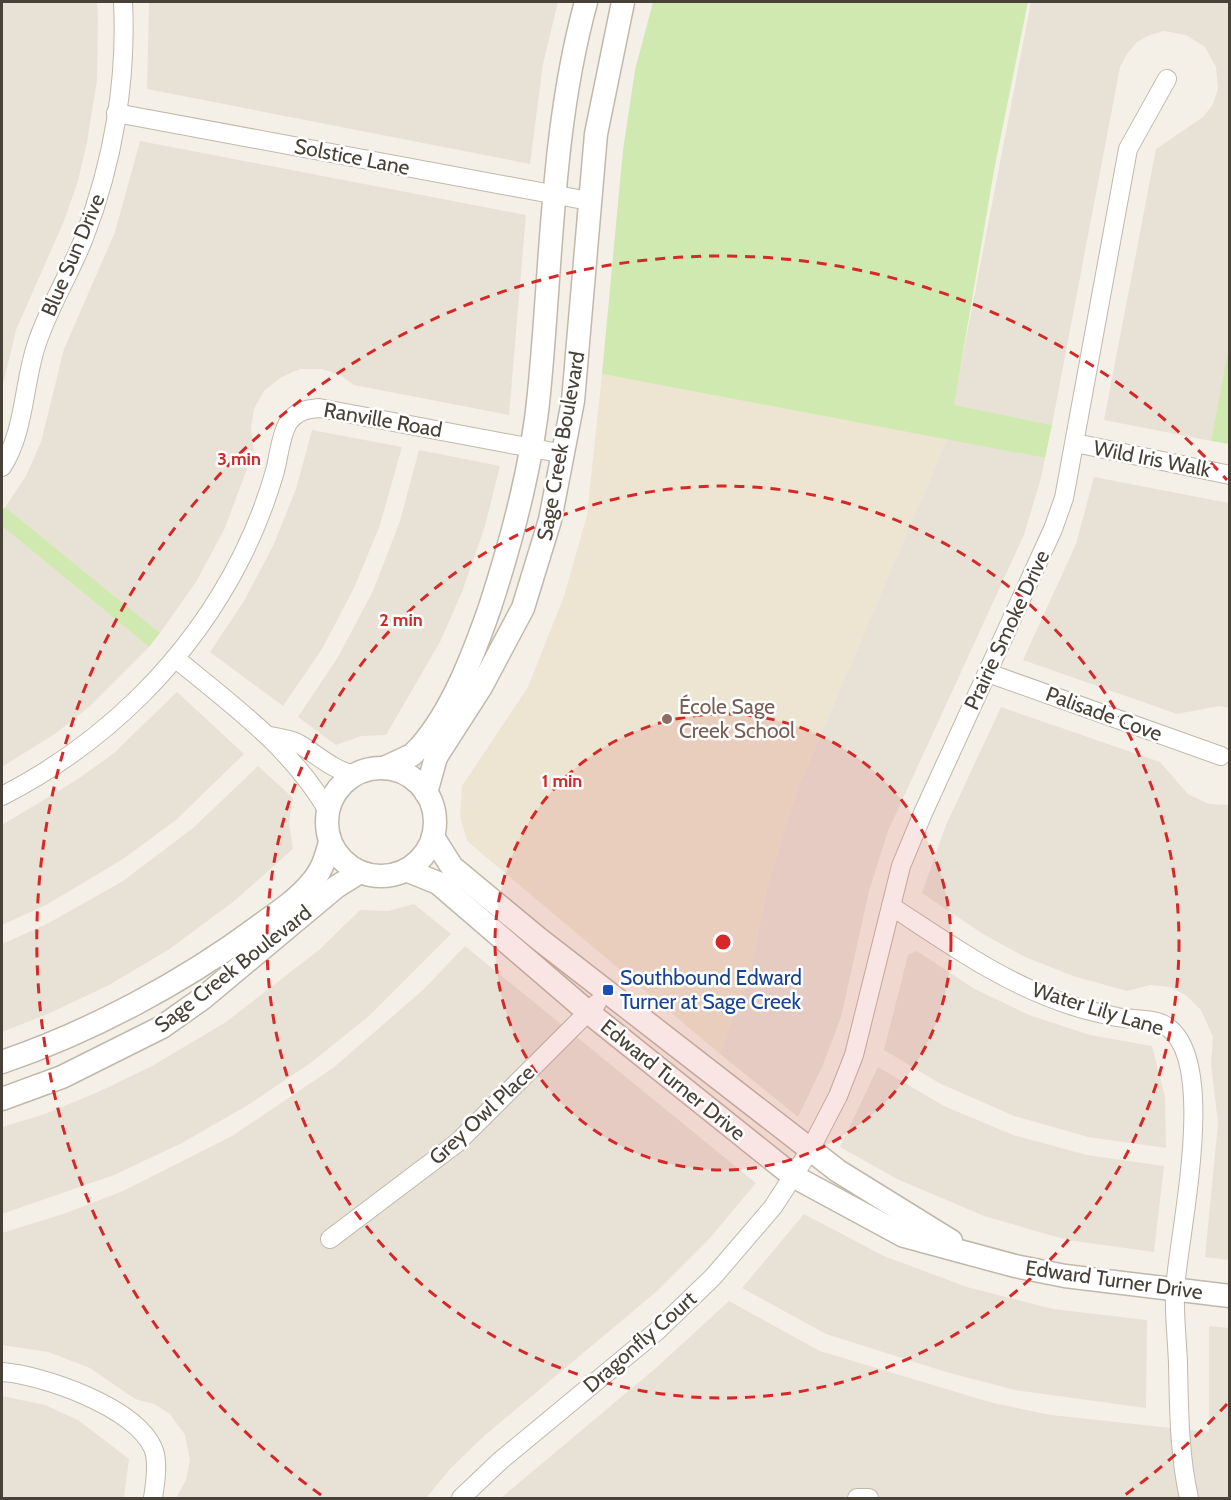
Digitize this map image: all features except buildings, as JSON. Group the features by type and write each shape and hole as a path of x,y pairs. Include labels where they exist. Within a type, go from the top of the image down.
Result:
{"street":[{"name":"Blue Sun Drive","path":"2,468 18,429 43,326 62,289 100,196 123,62 123,2"},
{"name":"Sage Creek Boulevard","path":"384,768 412,755 420,747 457,688 478,643 510,542 531,447 539,395 553,195 567,82 586,2"},
{"name":"Sage Creek Boulevard","path":"426,793 436,757 487,678 523,608 550,520 564,454 579,347 589,201 605,81 623,2"},
{"name":"Prairie Smoke Drive","path":"801,1164 838,1096 854,1055 878,969 902,866 923,813 1053,529 1064,498 1128,149 1167,79"},
{"name":"Solstice Lane","path":"116,113 589,201"},
{"name":"Ranville Road","path":"2,796 68,758 116,720 175,658 214,603 242,556 274,474 288,424 305,409 319,408 564,454"},
{"name":"Wild Iris Walk","path":"1075,443 1230,475"},
{"path":"175,658 270,736 308,780 328,811"},
{"name":"Palisade Cove","path":"987,673 1221,756"},
{"path":"270,736 297,743 332,767 354,775"},
{"path":"384,768 404,773 426,793 434,814 433,837 423,856 406,870 388,876 360,872 342,860 327,835 328,811 333,797 342,784 354,775 369,769 384,768"},
{"name":"Edward Turner Drive","path":"433,837 452,867 482,894 801,1164 838,1171 964,1250"},
{"name":"Sage Creek Boulevard","path":"2,1062 99,1021 236,943 286,906 312,882 325,861 330,842"},
{"name":"Edward Turner Drive","path":"406,870 438,884 593,1008 801,1164 904,1236 964,1250 1015,1266 1065,1276 1230,1296"},
{"name":"Sage Creek Boulevard","path":"2,1099 62,1077 162,1027 203,998 336,887 360,872"},
{"name":"Water Lily Lane","path":"891,906 963,953 1029,990 1073,1006 1165,1025 1181,1040 1188,1060 1193,1116 1191,1170 1175,1289 1180,1418 1189,1498"},
{"name":"Grey Owl Place","path":"330,1239 457,1143 593,1008"},
{"name":"Dragonfly Court","path":"461,1498 500,1461 657,1331 713,1277 773,1207 801,1164"},
{"path":"2,1372 47,1379 105,1406 134,1426 147,1438 154,1450 153,1498"},
{"path":"857,1498 869,1498"}],"shaded area":[{"path":"2,2 97,2 98,17 97,80 78,181 64,221 16,330 2,389"},
{"path":"149,2 558,2 543,64 530,164 147,89"},
{"path":"1031,2 1229,2 1230,346 1211,441 1104,420 1156,149 1203,117 1213,104 1218,89 1216,67 1205,47 1186,35 1164,31 1137,42 1120,67 1052,425 953,406"},
{"path":"140,141 526,215 509,415 354,385 340,375 322,369 300,369 280,378 264,391 254,409 251,429 254,450 225,528 196,582 160,633 5,507 26,476 41,442 64,349 115,232"},
{"name":"École Sage Creek School","path":"602,374 947,439 796,792 769,879 749,976 719,1053 467,841 460,816 462,786 528,687 564,596 587,515"},
{"path":"312,430 402,447 380,525 354,588 322,649 283,706 210,652 244,601 273,546 296,489"},
{"path":"947,439 1045,458 1041,478 1024,535 888,831 869,891 841,1017 822,1067 798,1117 719,1053 749,976 769,879 796,792"},
{"path":"419,450 500,466 485,526 462,592 440,642 386,735 361,736 336,745 298,717 338,657 373,591 400,521"},
{"path":"1094,477 1229,503 1229,708 1219,706 1177,714 1023,660 1076,544"},
{"path":"2,526 149,647 89,707 56,733 2,767"},
{"path":"177,692 244,754 176,820 123,859 46,905 2,925 2,825 78,779 114,753"},
{"path":"1001,707 1160,762 1188,794 1209,804 1229,805 1229,1260 1205,1257 1218,1123 1211,1064 1213,1037 1201,1010 1187,996 1170,987 1150,985 1127,991 1073,976 1025,957 983,934 922,893 946,825"},
{"path":"258,766 293,798 289,823 293,849 233,902 168,950 109,985 48,1014 2,1032 2,944 47,924 123,881 193,828"},
{"path":"414,904 451,934 370,1015 312,1062 248,1105 182,1143 114,1175 2,1214 2,1127 45,1114 98,1092 152,1066 226,1022 319,950 360,910 388,911"},
{"path":"465,946 756,1183 710,1238 656,1292 483,1437 451,1468 426,1498 176,1498 186,1480 190,1460 185,1435 170,1414 154,1404 135,1399 90,1368 48,1352 2,1345 2,1233 66,1213 123,1191 232,1136 333,1068 423,990"},
{"path":"917,951 973,988 1029,1015 1090,1035 1152,1046 1165,1097 1166,1148 1088,1137 1014,1116 939,1083 884,1050 908,955"},
{"path":"878,1067 944,1106 1013,1135 1087,1155 1164,1166 1154,1252 1067,1240 984,1216 897,1179 840,1147"},
{"path":"804,1214 884,1256 967,1287 1053,1309 1147,1320 1146,1408 1015,1390 946,1372 826,1334 742,1288"},
{"path":"729,1301 820,1351 993,1403 1051,1415 1209,1432 1209,1326 1229,1328 1229,1498 501,1498 657,1367"},
{"path":"2,1396 45,1405 78,1420 129,1459 124,1498 2,1498"}],"green space":[{"path":"653,2 1028,2 995,165 954,405 1052,425 1045,458 602,374 623,150 635,70"},
{"path":"1229,346 1229,444 1211,441"},
{"path":"5,507 160,633 149,647 2,526 2,511"}],"place":[{"name":"École Sage Creek School","path":"667,719"},
{"name":"Southbound Edward Turner at Sage Creek","path":"608,990"}]}
